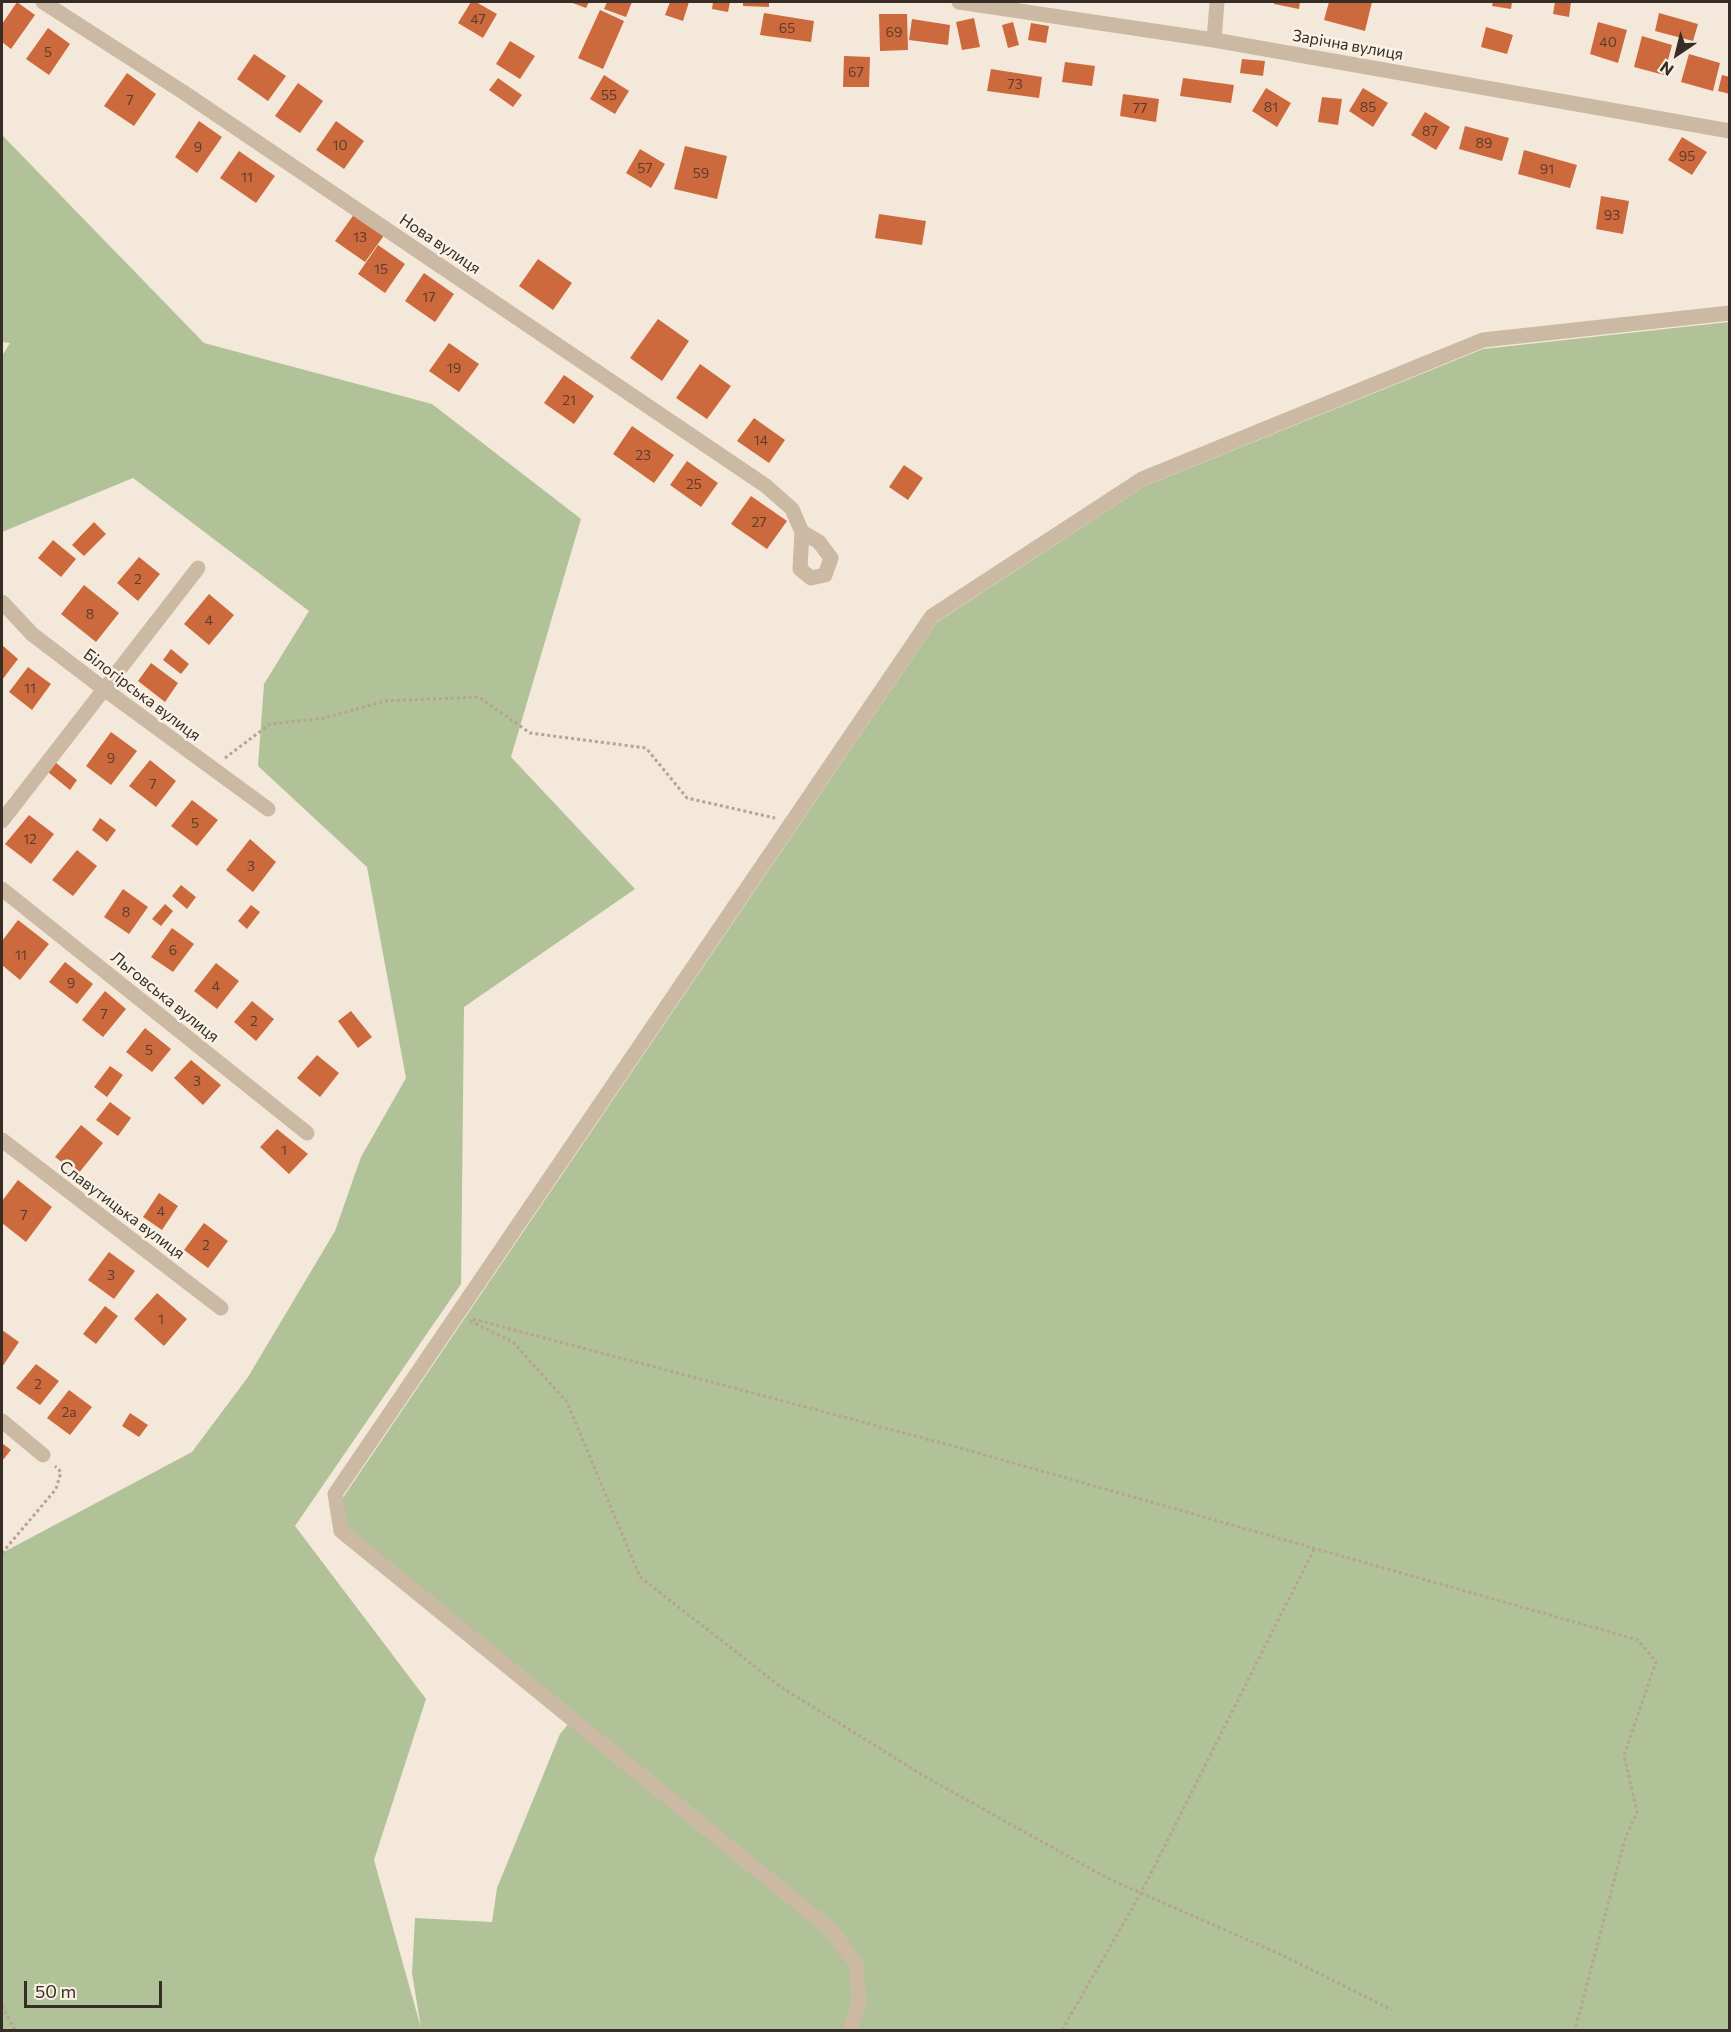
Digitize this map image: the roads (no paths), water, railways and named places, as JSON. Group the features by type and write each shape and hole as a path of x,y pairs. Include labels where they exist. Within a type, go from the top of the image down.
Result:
{"street":[{"name":"Нова вулиця","path":"43,2 193,98 766,486 792,509 801,532"},
{"name":"Зарічна вулиця","path":"959,2 1214,40 1730,131"},
{"path":"1214,40 1217,2"},
{"path":"850,2031 859,2001 856,1964 830,1929 341,1531 335,1494 932,616 1142,479 1483,340 1730,313"},
{"path":"2,821 198,568"},
{"name":"Білогірська вулиця","path":"2,602 32,634 268,809"},
{"name":"Льговська вулиця","path":"2,889 307,1133"},
{"name":"Славутицька вулиця","path":"2,1140 221,1308"},
{"path":"2,1421 43,1455"}]}
